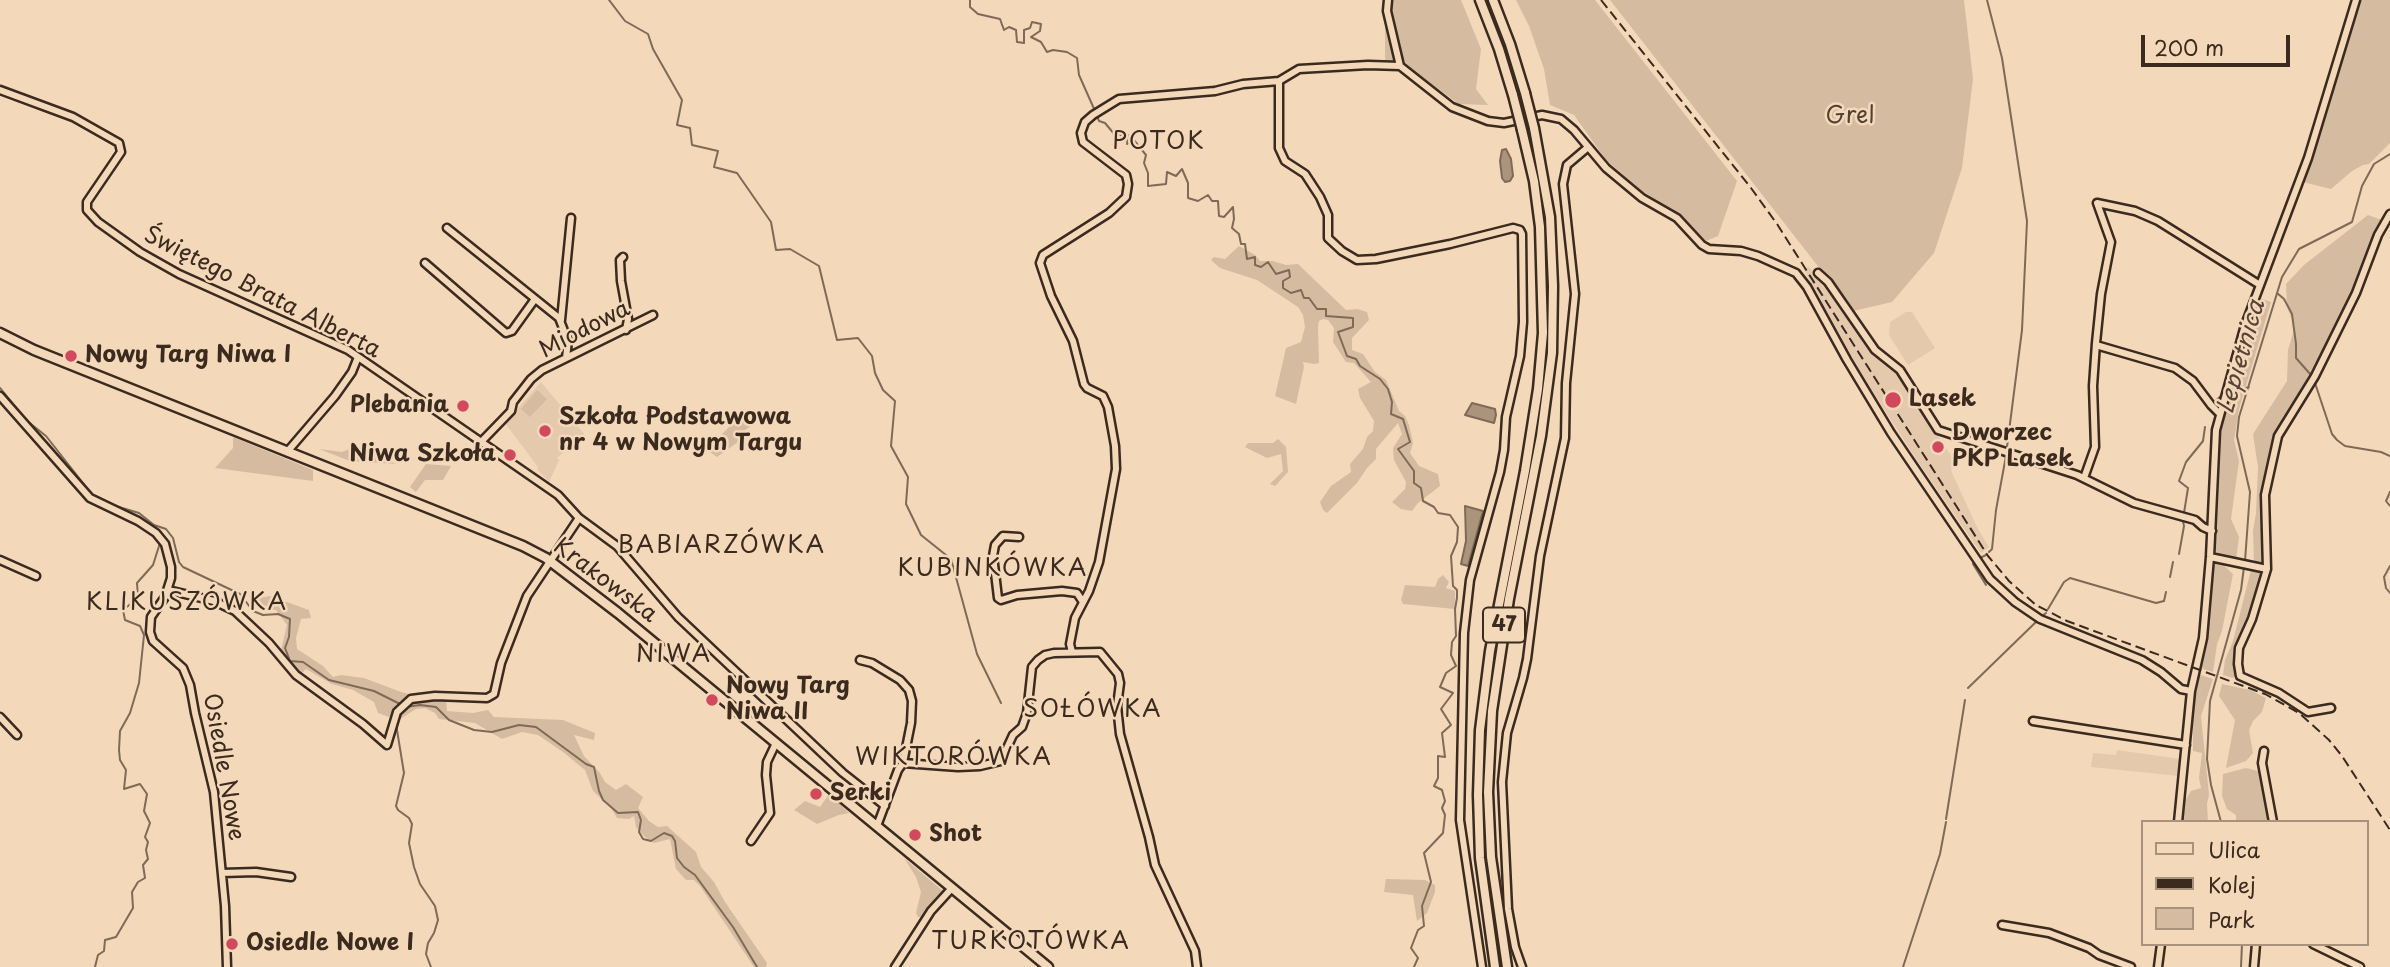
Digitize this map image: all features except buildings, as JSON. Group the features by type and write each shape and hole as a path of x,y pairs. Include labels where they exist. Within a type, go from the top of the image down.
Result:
{"main road":[{"name":"47","path":"1480,0 1499,49 1522,130 1537,203 1542,252 1543,333 1538,389 1490,651 1480,730 1480,858 1495,967"},
{"name":"47","path":"1493,0 1510,44 1534,128 1550,217 1553,282 1552,353 1541,436 1508,599 1492,711 1489,762 1490,845 1507,967"},
{"name":"Krakowska","path":"0,335 523,546 552,562 599,597 1048,967"}],"street":[{"path":"1388,0 1387,11 1400,66"},
{"path":"2178,820 2191,691 2203,638 2214,454 2220,414 2245,325 2305,168 2356,0"},
{"path":"1072,652 1070,644 1075,618 1099,562 1116,469 1115,446 1108,407 1103,396 1084,384 1073,341 1051,296 1040,263 1043,256 1109,212 1126,197 1128,184 1126,175 1083,142 1081,133 1085,122 1119,99 1190,94 1243,84 1279,81 1299,69 1400,66 1458,110 1499,123 1542,115 1557,117 1570,125 1606,168 1642,198 1678,218 1705,247 1758,256 1799,276 1891,433 1981,567 2003,592 2046,622 2142,660 2181,689 2191,691"},
{"path":"1279,81 1279,148 1285,162 1305,174 1320,197 1328,215 1328,238 1342,251 1357,260 1450,244 1513,228 1522,234 1520,356 1507,407 1500,472 1468,592 1463,652 1460,820 1482,967"},
{"name":"Świętego Brata Alberta","path":"0,90 73,117 116,141 121,152 87,202 86,210 98,222 140,252 179,274 334,343 358,357 558,495 579,518 617,546 678,617 844,773 885,806"},
{"path":"1522,967 1515,947 1508,909 1503,771 1507,733 1524,678 1540,556 1565,438 1566,383 1575,294 1563,184 1567,165 1587,148"},
{"path":"2084,478 2095,447 2093,386 2096,345 2101,294 2111,242 2097,202 2136,211 2158,221 2260,285"},
{"path":"2331,708 2308,712 2279,693 2240,676 2239,648 2252,618 2267,569 2265,495 2278,436 2315,376 2356,293 2378,235 2390,214"},
{"path":"561,322 570,218"},
{"path":"447,228 559,318 568,341 566,358"},
{"path":"623,257 620,260 628,319 626,330"},
{"path":"425,263 506,333 512,331 535,299"},
{"path":"1818,272 1828,282 1875,350 1900,370 1938,430 2084,478 2134,503 2194,520 2211,531"},
{"name":"Miodowa","path":"481,442 511,411 513,402 531,379 542,370 653,316"},
{"path":"2096,345 2175,368 2193,381 2220,414"},
{"path":"287,452 335,396 352,372 358,357"},
{"name":"Osiedle Nowe","path":"0,396 90,498 138,521 164,541 172,572 168,590 151,617 150,632 153,641 179,663 190,685 214,792 227,967"},
{"path":"168,590 214,601 235,611 263,636 296,675 387,745 397,712 411,699 435,695 487,698 494,694 501,663 527,596 579,518"},
{"path":"1019,537 1003,536 995,545 993,556 998,598 1001,600 1017,595 1062,591 1077,593 1083,601"},
{"path":"2210,556 2267,569"},
{"path":"0,560 36,576"},
{"path":"903,763 958,767 1001,761 1013,736 1022,727 1027,713 1032,667 1045,655 1100,652 1118,674 1120,734 1149,837 1154,865 1195,951 1197,967"},
{"path":"860,660 872,663 901,680 912,696 911,723 903,763 877,826"},
{"path":"0,717 17,735"},
{"path":"2033,721 2186,745"},
{"path":"751,841 770,813 767,762 776,743"},
{"path":"2264,751 2262,763 2273,820"},
{"path":"222,873 256,872 291,877"},
{"path":"895,967 931,911 952,888"},
{"path":"2002,925 2049,933 2131,967"},
{"path":"2158,967 2161,946"},
{"path":"2255,967 2256,946"},
{"path":"2317,946 2360,967"}],"shaded area":[{"path":"1506,149 1511,159 1513,176 1510,181 1505,182 1500,161 1502,150"},
{"path":"1809,267 1873,350 1899,373 1955,462 1951,468 1952,473 1989,547 1981,553 1859,370 1804,270"},
{"path":"1906,312 1912,312 1935,348 1908,365 1889,335 1890,322"},
{"name":"Szkoła Podstawowa nr 4 w Nowym Targu","path":"541,382 584,434 557,458 559,460 549,482 505,423"},
{"path":"1472,403 1495,409 1494,423 1465,415"},
{"path":"1465,506 1483,511 1468,566 1461,564 1466,541"},
{"path":"2117,750 2180,759 2179,776 2091,767 2093,753 2116,755"}],"green space":[{"path":"1393,0 1461,0 1481,49 1476,89 1488,105 1459,104 1404,64 1385,60 1385,24"},
{"path":"1516,0 1595,0 1737,181 1718,236 1706,241 1685,220 1642,191 1606,160 1574,115 1550,105 1544,69 1529,26"},
{"name":"Grel","path":"1610,0 1964,0 1973,79 1962,168 1934,253 1892,302 1853,311"},
{"path":"2357,0 2390,0 2390,143 2369,164 2352,171 2331,189 2303,182 2349,35"},
{"path":"2368,215 2382,220 2356,284 2275,440 2263,493 2265,560 2263,565 2254,564 2253,531 2258,467 2253,434 2287,381 2288,350 2295,327 2287,307 2286,284 2304,265"},
{"path":"1239,246 1260,261 1298,264 1346,310 1367,312 1369,320 1352,338 1352,350 1363,354 1375,372 1386,380 1399,411 1409,425 1413,443 1410,453 1419,466 1438,474 1440,486 1412,511 1401,509 1392,502 1405,489 1406,482 1394,460 1393,448 1402,434 1398,423 1376,449 1376,459 1357,483 1327,513 1323,510 1320,502 1331,486 1351,472 1350,464 1373,431 1374,421 1360,398 1358,389 1371,382 1354,363 1346,362 1333,342 1334,328 1328,320 1323,319 1319,321 1318,327 1319,363 1303,362 1296,404 1275,396 1286,348 1301,342 1305,327 1303,315 1298,307 1257,280 1220,268 1211,260 1214,257 1225,259"},
{"path":"2257,297 2271,302 2239,409 2234,440 2239,461 2231,519 2239,537 2236,560 2220,556 2215,550 2217,461 2219,437 2236,365"},
{"path":"537,390 547,399 530,417 521,409"},
{"path":"754,410 759,416 757,422 745,430 743,438 717,457 706,449 720,442 722,434 730,426"},
{"path":"233,437 313,470 313,481 215,468 233,448"},
{"path":"1278,439 1286,447 1288,472 1275,486 1270,484 1283,471 1281,454 1267,458 1245,447 1248,443 1273,443"},
{"path":"355,447 396,464 350,461 319,449 342,452"},
{"path":"426,464 451,466 443,480 425,480 416,492 410,487"},
{"path":"2220,562 2233,574 2213,672 2200,668 2205,652 2212,566"},
{"path":"2251,570 2257,570 2263,576 2237,648 2237,673 2233,678 2223,675 2225,660 2233,641"},
{"path":"1443,575 1449,582 1446,588 1455,591 1455,609 1403,604 1401,600 1405,585 1435,587"},
{"path":"270,596 309,610 311,618 301,619 296,638 297,649 323,666 333,677 341,675 364,678 401,692 425,698 446,699 447,711 473,713 488,710 494,717 563,720 595,733 594,740 574,735 584,756 605,782 616,790 626,784 643,797 638,808 649,821 658,827 667,826 696,852 701,867 714,882 767,963 766,967 754,967 700,886 694,880 686,880 676,869 670,839 654,843 636,827 634,816 629,819 617,818 611,808 593,791 585,770 563,752 538,735 522,732 502,739 475,723 439,719 435,713 425,708 416,709 400,719 389,717 378,713 374,702 353,690 332,684 306,669 301,674 288,666 281,650 287,625 276,610 263,609 249,600"},
{"path":"2198,674 2213,679 2201,716 2209,795 2208,820 2183,820 2185,801 2191,791 2201,788 2199,778 2202,753 2193,751 2193,702"},
{"path":"2222,684 2250,690 2266,698 2262,712 2249,730 2253,753 2246,761 2226,768 2235,720 2219,696"},
{"path":"2246,768 2258,771 2263,780 2271,820 2236,820 2236,815 2227,809 2222,796 2223,774"},
{"path":"829,794 849,813 817,824 794,810 805,801 820,807"},
{"path":"904,858 943,891 923,917 918,917 916,913 921,892 916,877"},
{"path":"1386,879 1425,880 1435,885 1427,913 1417,921 1413,895 1384,892"}],"waterway":[{"path":"609,0 625,21 648,34 653,49 682,100 677,125 690,128 692,145 718,151 714,167 737,173 771,222 776,250 790,249 819,266 837,340 858,338 872,356 875,373 883,390 895,401 891,446 908,477 906,504 921,535 951,559 977,654 1001,703"},
{"path":"970,0 970,7 978,14 1000,19 1004,30 1009,27 1016,30 1017,42 1024,43 1024,30 1030,28 1032,22 1041,24 1040,31 1031,37 1041,42 1047,52 1067,52 1077,58 1079,75 1095,111"},
{"path":"1987,0 2002,58 2027,221 2022,330 2007,447"},
{"path":"1097,116 1115,135 1128,135 1127,144 1133,139 1146,155 1144,163 1148,173 1148,186 1166,184 1167,172 1176,176 1182,169 1188,183 1188,198 1198,201 1208,195 1212,201 1218,201 1219,216 1224,217 1233,207 1232,228 1239,234 1241,244 1245,244 1247,259 1255,257 1255,265 1261,267 1268,262 1276,274 1289,270 1290,277 1283,281 1283,288 1291,293 1301,290 1304,298 1309,298 1317,309 1326,309 1326,316 1353,318 1353,327 1338,332 1347,356 1356,359 1360,366 1380,379 1388,389 1392,402 1391,414 1403,419 1410,442 1398,449 1414,471 1414,483 1421,488 1423,501 1434,507 1438,513 1450,515 1458,527 1457,542 1451,556 1453,586 1457,590 1456,636 1452,642 1451,655 1456,666 1446,673 1440,687 1453,693 1441,709 1451,725 1442,733 1445,757 1438,756 1438,778 1434,786 1442,790 1445,801 1442,808 1445,815 1443,833 1424,853 1431,882 1422,906 1424,926 1418,930 1411,948 1418,958 1414,967"},
{"name":"Lepietnica","path":"2245,561 2250,492 2237,436 2239,417 2282,277 2299,249 2352,222 2362,186 2374,164 2390,154"},
{"path":"2277,293 2284,299 2292,314 2296,358 2311,375"},
{"path":"2315,383 2332,434 2337,440 2345,446 2390,456"},
{"path":"2230,393 2249,387"},
{"name":"KLIKUSZÓWKA","path":"0,388 26,420 46,436 94,497"},
{"path":"2213,403 2221,396"},
{"path":"2184,513 2188,488 2179,481 2186,462 2203,441 2205,427"},
{"path":"1989,552 1992,549 2006,456"},
{"path":"2390,492 2386,501 2390,506"},
{"name":"KLIKUSZÓWKA","path":"109,504 139,513 154,525 166,529 173,538 179,562 183,567 240,594 253,611 263,615 278,614 290,619 285,648 290,661 303,662 329,680 374,691 400,704"},
{"path":"2179,554 2184,526 2182,517"},
{"path":"95,967 98,955 104,951 105,940 116,937 133,908 132,892 138,882 145,878 143,865 148,859 148,842 145,837 150,823 144,811 147,794 140,784 124,789 126,770 120,760 119,750 120,731 130,713 139,683 144,635 140,626 125,620 123,610 138,598 137,583 153,565 160,543"},
{"path":"1980,558 1986,555"},
{"path":"1974,562 1986,585"},
{"path":"2170,577 2173,562"},
{"path":"2390,566 2384,577 2390,593"},
{"name":"Lepietnica","path":"2220,820 2207,759 2210,701 2241,590 2244,567"},
{"path":"2048,609 2064,582 2070,578 2156,603 2164,601 2166,592"},
{"path":"2042,616 2046,613"},
{"path":"1968,688 2037,621"},
{"path":"1946,819 1965,700"},
{"name":"KLIKUSZÓWKA","path":"406,707 436,707 449,720 474,730 492,732 519,725 536,727 594,767 603,800 618,813 638,812 641,820 639,832 643,839 651,841 664,833 672,836 677,858 695,875 733,927 757,967"},
{"path":"396,724 404,773 396,806 412,824 409,843 414,867 420,884 435,906 438,920 426,954 431,967"},
{"path":"1903,967 1940,854 1946,822"},
{"name":"Lepietnica","path":"2241,967 2242,946"}],"railway":[{"path":"1601,0 1777,224 1988,556 2009,581 2036,605 2067,621 2265,694 2299,713 2329,740 2342,756 2390,830"}],"place":[{"name":"Nowy Targ Niwa I","path":"71,356"},
{"name":"Lasek","path":"1893,400"},
{"name":"Plebania","path":"463,406"},
{"name":"Szkoła Podstawowa nr 4 w Nowym Targu","path":"545,431"},
{"name":"Dworzec PKP Lasek","path":"1938,447"},
{"name":"Niwa Szkoła","path":"510,455"},
{"name":"Nowy Targ Niwa II","path":"712,700"},
{"name":"Serki","path":"816,794"},
{"name":"Shot","path":"915,835"},
{"name":"Osiedle Nowe I","path":"232,944"}],"district":[{"name":"POTOK","path":"1159,142"},
{"name":"BABIARZÓWKA","path":"722,546"},
{"name":"KUBINKÓWKA","path":"993,569"},
{"name":"KLIKUSZÓWKA","path":"187,603"},
{"name":"NIWA","path":"674,655"},
{"name":"SOŁÓWKA","path":"1093,710"},
{"name":"WIKTORÓWKA","path":"954,758"},
{"name":"TURKOTÓWKA","path":"1031,942"}]}
